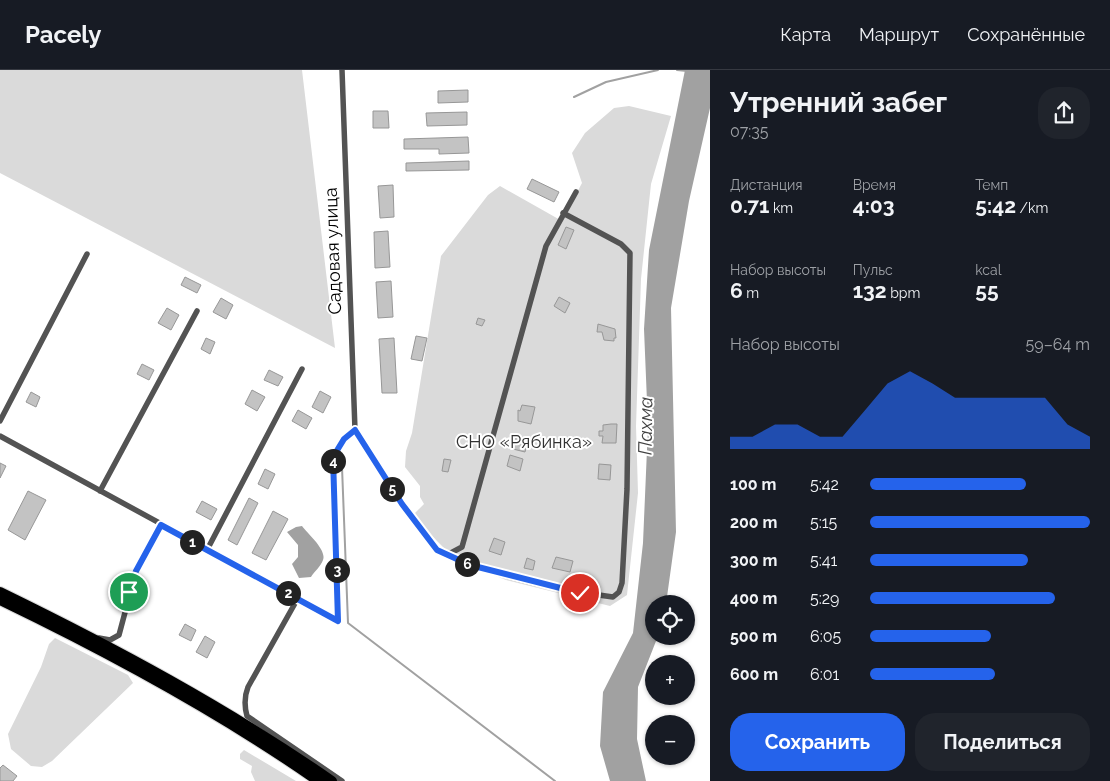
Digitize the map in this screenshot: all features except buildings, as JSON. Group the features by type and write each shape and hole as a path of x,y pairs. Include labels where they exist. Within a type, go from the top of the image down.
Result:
{"highway":[{"path":"0,592 154,670 223,710 332,781"},
{"path":"0,600 144,674 215,714 318,781"}],"street":[{"name":"Садовая улица","path":"342,70 355,430"},
{"path":"447,555 462,547 546,246 576,192"},
{"path":"0,436 338,621 333,457 344,439 355,430 405,509 437,550 470,565 504,575 580,593 613,597 619,592 622,583 627,489 630,253 621,244 563,213"},
{"path":"0,421 87,254"},
{"path":"100,491 197,311"},
{"path":"207,550 302,369"},
{"path":"92,637 110,640 118,636 136,571 161,525"},
{"path":"298,598 248,686 244,697 245,708 247,716 342,781"}],"green space":[{"path":"0,70 302,70 335,348 0,173"},
{"name":"СНО «Рябинка»","path":"629,106 671,116 651,184 641,279 636,426 638,493 627,595 610,606 506,580 440,554 449,553 412,516 424,504 420,497 420,486 405,467 406,451 412,433 441,256 488,195 500,186 562,221 582,183 572,153 585,133 614,108"},
{"path":"55,638 128,675 133,683 52,761 42,767 31,766 11,749 8,734 41,667 49,644"},
{"path":"244,750 296,781 255,781 251,772 252,766 240,759 240,754"}],"shaded area":[{"name":"Пахма","path":"685,70 710,70 710,108 689,201 671,308 676,532 667,595 645,595 645,645 654,645 651,655 645,655 645,669 638,687 637,739 646,781 610,781 600,746 603,692 633,633 643,543 648,426 644,329 649,250"},
{"path":"302,526 320,547 323,560 311,577 299,578 292,564 298,557 298,545 287,532"}],"waterway":[{"path":"574,97 606,82 658,70"},
{"path":"677,70 687,71"},
{"path":"342,467 348,623 555,781"}],"route":[{"path":"129,592 136,571 161,525 338,621 333,457 344,439 355,430 402,504 437,550 470,565 580,593"}]}
